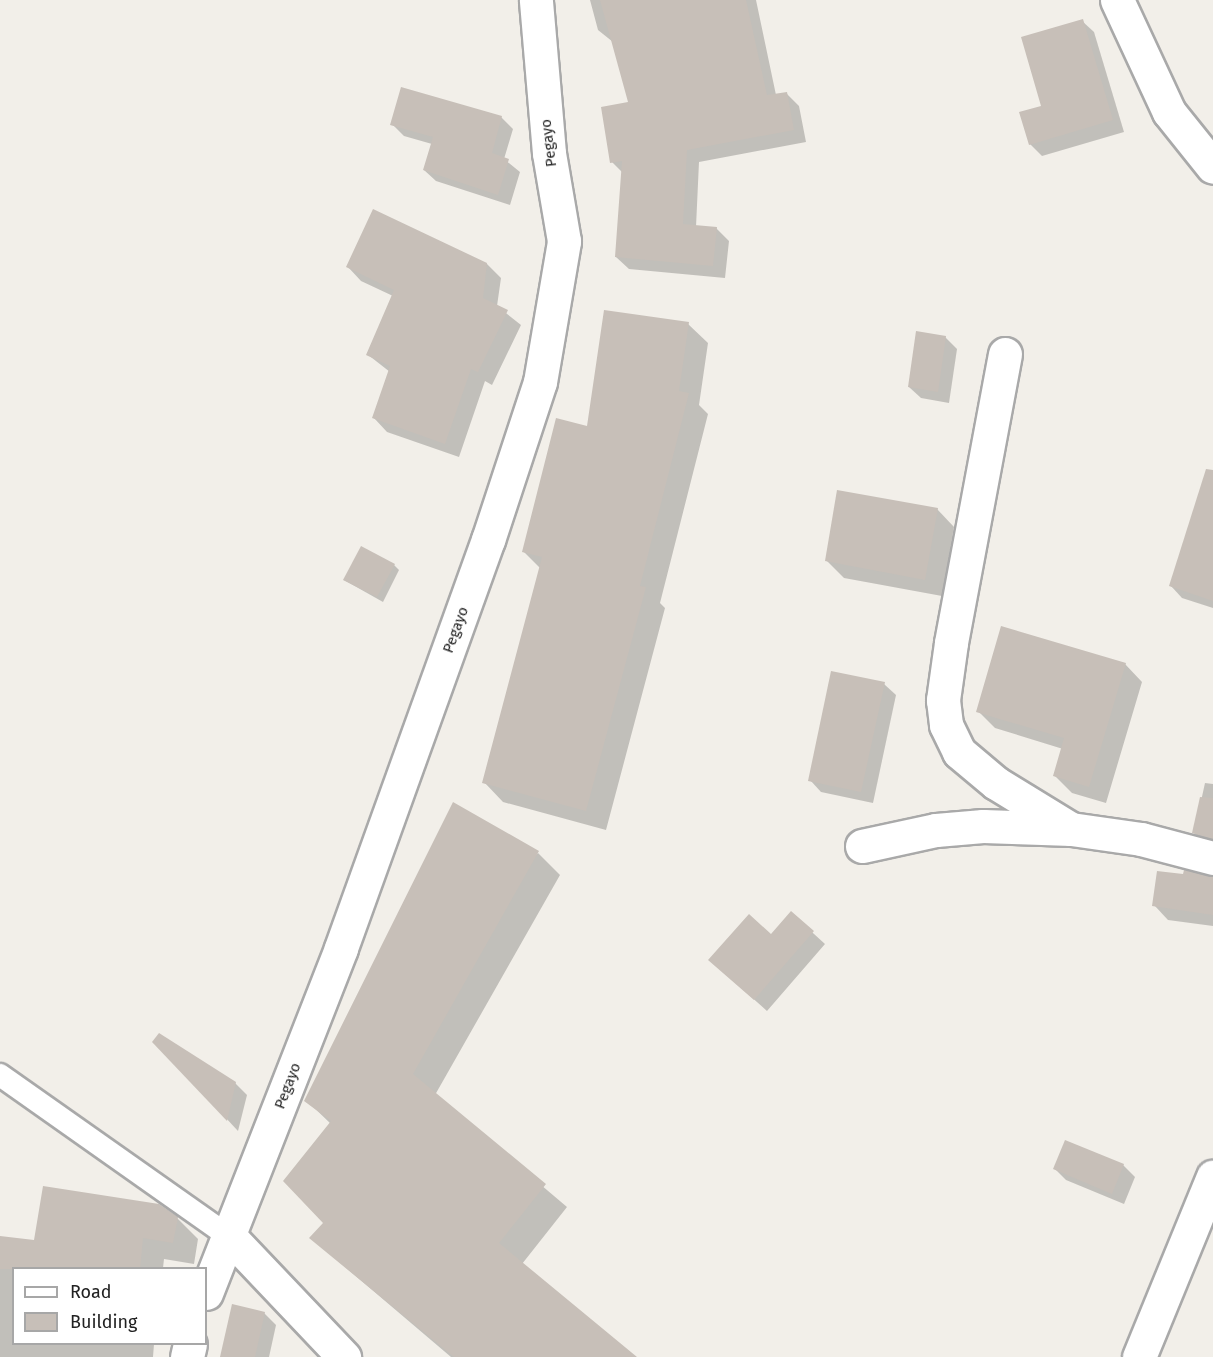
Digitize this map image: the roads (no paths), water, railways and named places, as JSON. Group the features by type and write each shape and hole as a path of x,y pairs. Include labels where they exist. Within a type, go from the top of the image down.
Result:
{"street":[{"name":"Pegayo","path":"207,1291 342,948 488,540 540,382 564,241 549,153 536,0"},
{"path":"1117,0 1169,112 1213,167"},
{"path":"1005,354 951,643 943,700 946,724 959,752 996,783 1071,829"},
{"path":"862,846 936,830 983,825 1071,829 1141,839 1213,858"},
{"path":"1139,1357 1213,1177"},
{"path":"230,1237 344,1357"}],"lane":[{"path":"0,1075 29,1099 230,1237"}]}
